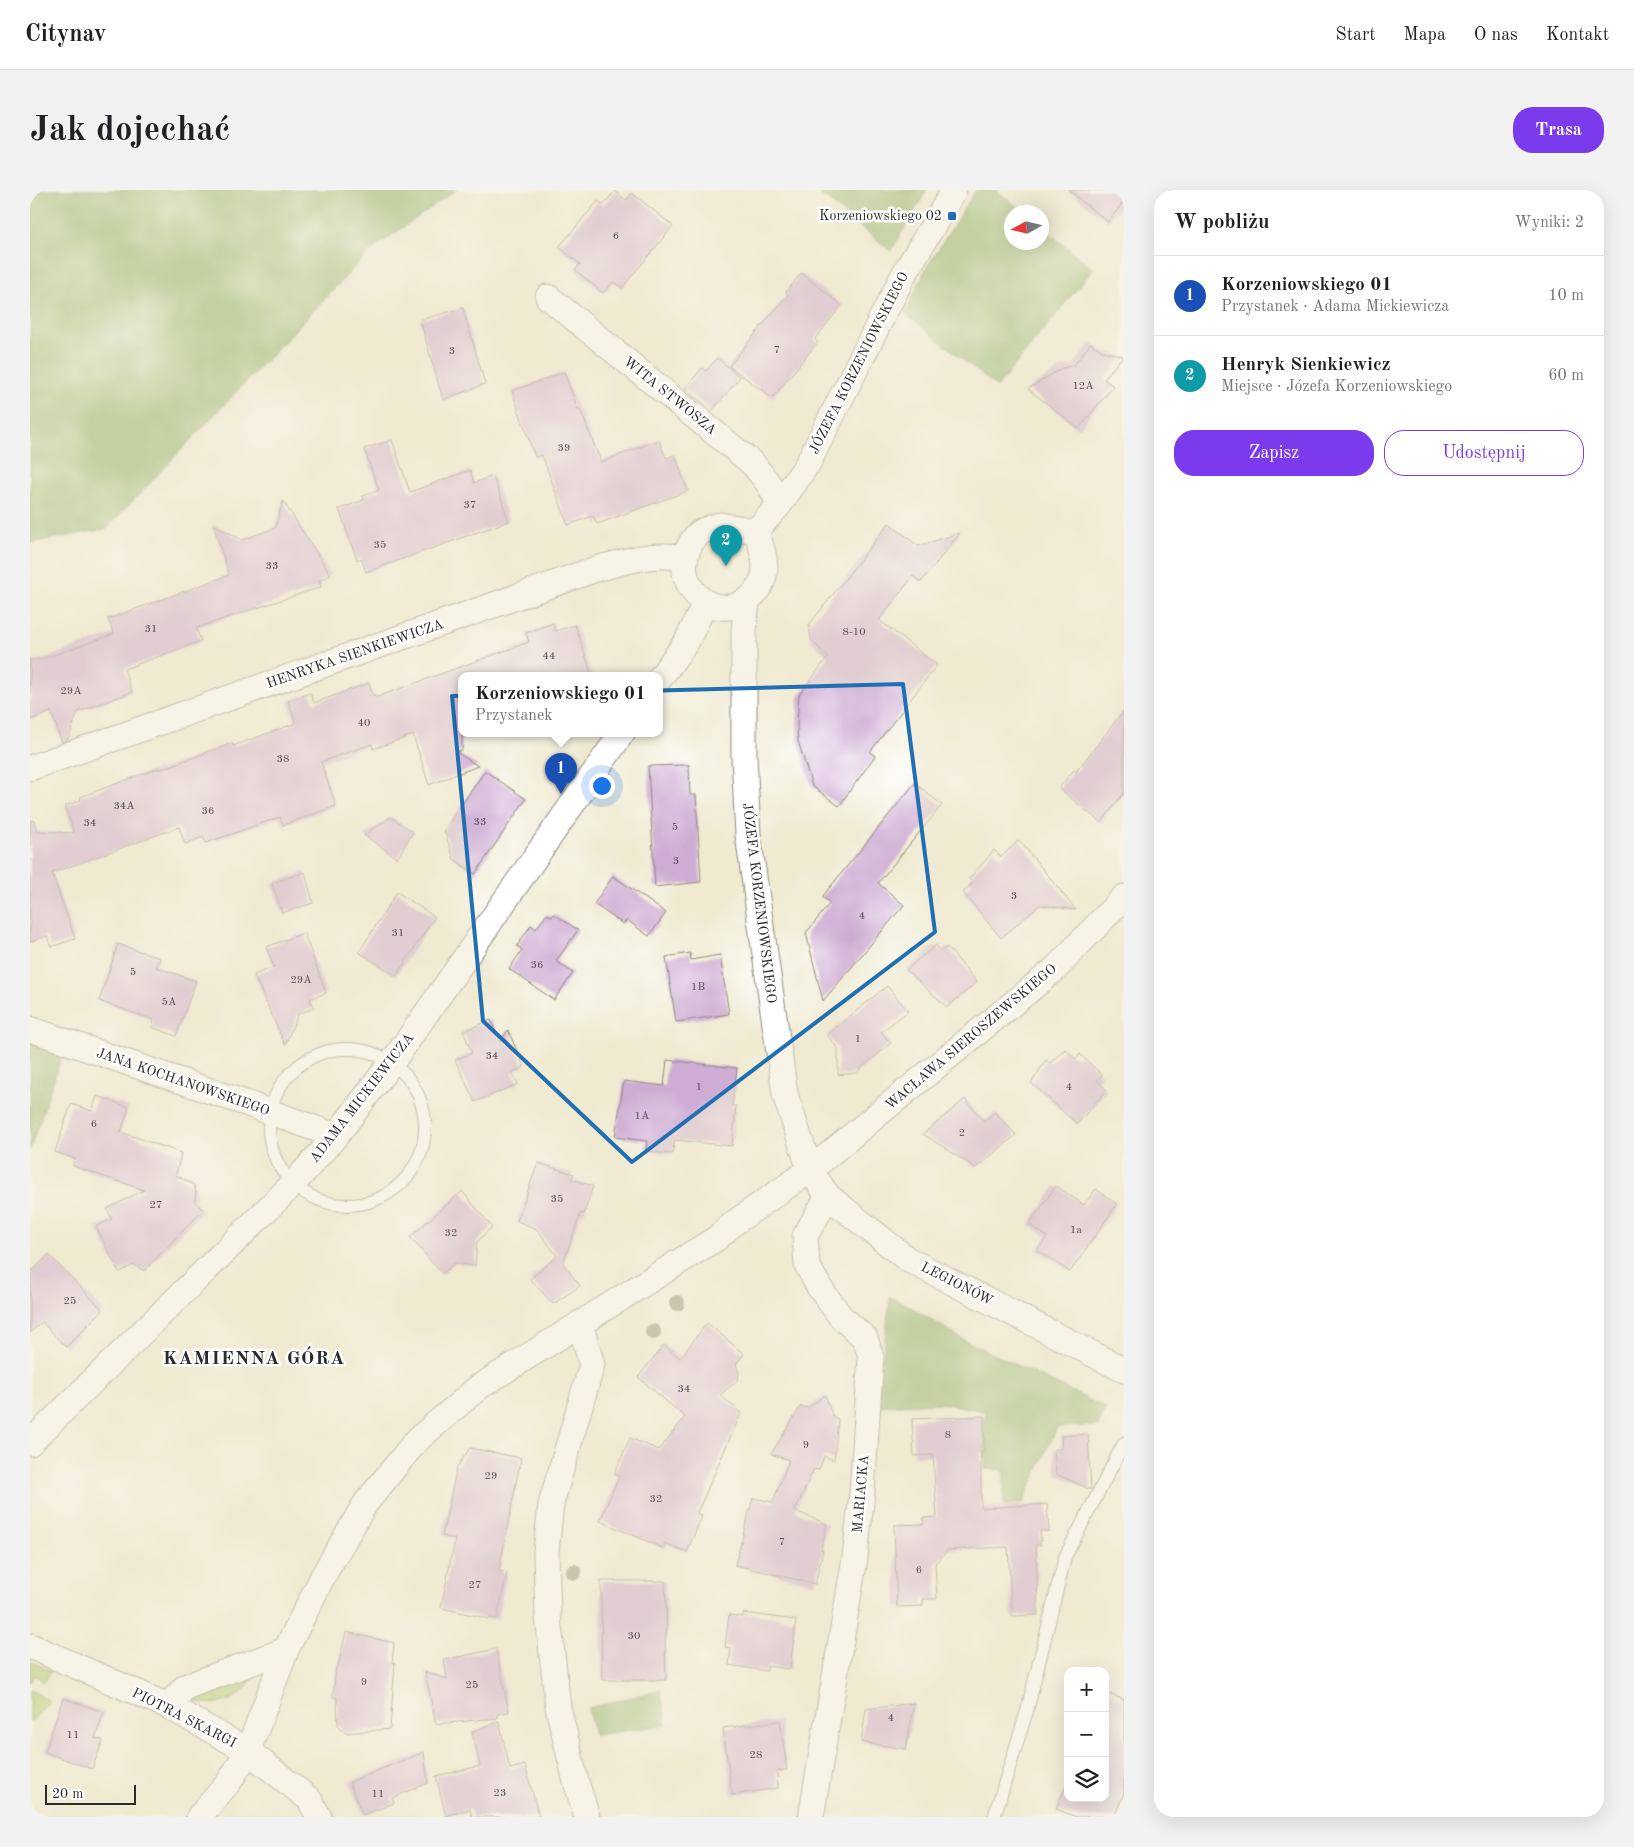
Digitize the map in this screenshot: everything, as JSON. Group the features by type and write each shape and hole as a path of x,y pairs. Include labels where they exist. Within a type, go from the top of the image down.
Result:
{"street":[{"name":"JÓZEFA KORZENIOWSKIEGO","path":"756,531 780,504 808,463 903,276 954,190"},
{"name":"WITA STWOSZA","path":"548,297 753,464 768,483 780,504"},
{"path":"720,525 737,526 756,531 763,550 766,569 761,587 747,601 737,606 727,608 705,603 692,591 685,575 684,558 691,542 703,530 720,525"},
{"name":"HENRYKA SIENKIEWICZA","path":"30,768 599,568 653,556 667,555 684,558"},
{"name":"JÓZEFA KORZENIOWSKIEGO","path":"747,601 744,630 744,756 748,835 785,1094 810,1170"},
{"path":"663,674 687,641 705,603"},
{"name":"ADAMA MICKIEWICZA","path":"30,1443 293,1184 336,1136 392,1063 619,737"},
{"name":"WACŁAWA SIEROSZEWSKIEGO","path":"198,1817 229,1782 248,1751 286,1650 323,1576 365,1504 416,1441 479,1387 716,1238 734,1223 810,1170 1055,969 1124,897"},
{"name":"JANA KOCHANOWSKIEGO","path":"30,1029 336,1136"},
{"name":"LEGIONÓW","path":"810,1170 828,1196 907,1259 1124,1370"},
{"name":"MARIACKA","path":"811,1817 854,1558 862,1492 871,1358 865,1338 841,1316 818,1287 807,1265 805,1236 828,1196"},
{"path":"580,1323 592,1365 552,1504 546,1561 548,1617 558,1707 575,1778 587,1817"},
{"name":"PIOTRA SKARGI","path":"30,1646 168,1706 248,1751 309,1799 319,1817"},
{"path":"168,1706 186,1686 286,1650"}],"lane":[{"path":"333,1050 364,1050 392,1063 406,1076 414,1087 424,1111 425,1138 421,1155 412,1170 402,1184 388,1195 372,1202 354,1206 320,1201 304,1193 293,1184 282,1170 273,1151 269,1128 270,1112 275,1097 287,1077 304,1062 318,1054 333,1050"},
{"path":"994,1817 1027,1712 1065,1557 1124,1443"}],"highlighted area":[{"path":"903,684 935,932 632,1162 483,1021 452,696"}],"green space":[{"path":"34,190 456,190 371,250 106,529 30,543 30,193"},
{"path":"815,190 927,190 891,251"},
{"path":"976,190 996,190 1015,205 1004,205 1004,250 1049,250 1049,233 1093,269 997,387 905,313 926,269"},
{"path":"30,1041 63,1052 30,1150"},
{"path":"890,1297 906,1304 964,1340 1106,1408 1098,1426 1057,1427 1023,1503 1004,1505 1004,1470 985,1469 985,1411 941,1403 877,1406"},
{"path":"30,1661 51,1671 44,1682 35,1675 30,1682"},
{"path":"250,1674 253,1675 248,1684 235,1697 227,1701 209,1704 191,1699 229,1685"},
{"path":"30,1690 50,1701 30,1722"},
{"path":"661,1690 666,1725 594,1735 588,1708"}],"building":[{"path":"1068,190 1124,190 1124,201 1108,222"},
{"path":"615,191 626,200 632,193 673,226 622,288 613,282 603,293 575,270 580,264 559,247 598,201 603,205"},
{"path":"801,273 842,305 815,339 818,342 772,398 729,366 788,294 786,292"},
{"path":"463,308 485,384 443,400 420,320"},
{"path":"1091,343 1102,351 1123,356 1104,379 1113,386 1079,429 1028,389 1062,368 1073,366"},
{"path":"717,358 740,377 712,411 685,389 702,368 706,371"},
{"path":"564,372 578,410 580,409 601,462 659,440 666,458 675,455 688,491 597,524 593,516 568,525 542,455 535,457 512,391"},
{"path":"392,440 410,492 470,470 474,483 493,476 509,521 366,572 361,558 357,560 339,509 364,500 363,496 379,490 364,449"},
{"path":"283,501 331,575 319,581 321,587 196,628 201,641 124,669 132,692 78,712 68,739 62,742 51,712 30,720 30,660 39,660 114,634 108,619 229,575 213,524 242,540 275,528"},
{"path":"889,523 918,546 960,533 921,582 913,576 879,620 937,665 870,752 875,756 839,806 812,786 798,741 799,695 828,657 811,640 809,625"},
{"path":"553,623 555,631 575,625 591,672 458,672 458,737 462,737 462,750 456,752 478,766 429,785 413,735 373,749 372,744 321,762 336,806 283,825 280,817 206,843 203,837 185,844 179,827 52,873 75,939 51,947 47,936 30,942 30,821 34,821 37,831 74,833 65,806 81,800 80,797 159,768 159,770 232,743 233,746 296,723 288,701 310,693 314,703 369,683 373,696 376,695 377,697 529,642 526,633"},
{"path":"1124,710 1124,793 1101,823 1059,788 1074,770 1076,772"},
{"path":"689,765 690,795 696,795 701,882 655,887 648,766"},
{"path":"485,771 526,799 475,874 454,859 444,830"},
{"path":"915,783 942,805 878,883 904,905 823,1001 806,933 830,903 822,897"},
{"path":"391,817 413,832 397,858 364,835"},
{"path":"1019,840 1076,910 1040,905 1001,938 963,892 973,883 969,879 994,850 1001,857"},
{"path":"305,872 313,903 282,913 272,883"},
{"path":"613,876 666,913 649,936 627,920 623,924 594,904"},
{"path":"397,892 435,917 396,976 359,952"},
{"path":"547,914 552,917 554,914 578,930 556,961 573,973 554,1000 509,969 522,950 517,946 531,925 536,929"},
{"path":"304,933 326,993 310,999 314,1008 298,1014 285,1045 254,975 274,967 266,947"},
{"path":"118,944 160,958 156,967 196,981 176,1036 152,1027 154,1020 99,1001"},
{"path":"936,945 941,951 947,947 977,982 947,1007 906,970"},
{"path":"690,953 691,960 720,955 729,1014 676,1022 666,957"},
{"path":"887,986 908,1011 881,1032 891,1043 856,1073 838,1075 838,1049 827,1035"},
{"path":"491,1020 500,1042 508,1030 524,1067 512,1072 518,1084 475,1102 455,1060 472,1053 463,1031"},
{"path":"1065,1049 1076,1059 1080,1054 1102,1075 1097,1081 1107,1090 1077,1124 1031,1083 1046,1060 1050,1063"},
{"path":"667,1060 737,1068 732,1106 736,1106 732,1146 675,1140 672,1154 646,1151 647,1141 615,1137 624,1081 664,1086"},
{"path":"97,1096 129,1107 121,1132 181,1153 176,1175 194,1185 196,1192 195,1202 203,1210 144,1271 134,1265 119,1272 96,1227 112,1219 107,1209 144,1190 73,1166 75,1159 55,1152 71,1104 92,1111"},
{"path":"965,1099 984,1121 995,1112 1016,1135 976,1168 923,1134"},
{"path":"538,1163 574,1174 571,1179 593,1186 584,1214 581,1213 563,1263 580,1286 553,1304 530,1279 557,1256 537,1229 517,1221"},
{"path":"1056,1186 1084,1205 1096,1189 1117,1204 1070,1272 1037,1250 1047,1237 1029,1224"},
{"path":"462,1191 492,1227 477,1242 475,1266 455,1263 442,1274 410,1237"},
{"path":"49,1255 103,1310 66,1347 42,1322 30,1333 30,1273"},
{"path":"707,1323 744,1354 736,1364 739,1373 738,1380 720,1395 741,1413 697,1513 702,1516 687,1552 664,1543 665,1549 600,1521 619,1476 614,1474 630,1438 659,1450 685,1417 638,1377 664,1345 680,1358"},
{"path":"825,1395 833,1417 838,1419 834,1460 824,1456 819,1470 814,1469 795,1511 827,1524 815,1584 735,1565 753,1498 773,1502 789,1460 771,1454 801,1406 808,1408"},
{"path":"984,1416 984,1452 981,1452 981,1508 1047,1504 1049,1531 1040,1531 1041,1545 1036,1545 1038,1615 1012,1616 1008,1547 947,1550 935,1563 937,1599 923,1599 923,1606 897,1607 894,1525 924,1524 923,1518 937,1517 933,1455 914,1456 912,1419"},
{"path":"1088,1434 1091,1490 1056,1474 1054,1449 1062,1449 1061,1436"},
{"path":"470,1448 521,1458 499,1571 507,1573 497,1619 441,1608 455,1539 442,1536 457,1467"},
{"path":"601,1581 665,1581 667,1630 665,1642 666,1680 602,1680"},
{"path":"743,1613 796,1620 790,1669 767,1666 767,1671 729,1665 731,1648 725,1647 729,1615 743,1617"},
{"path":"346,1632 394,1643 392,1662 395,1663 390,1729 345,1733 338,1725 337,1698 333,1697 336,1667 338,1666"},
{"path":"496,1649 509,1712 497,1714 498,1718 436,1724 425,1672 447,1679 444,1660"},
{"path":"1109,1694 1124,1700 1124,1793 1114,1817 1076,1817 1056,1809 1064,1790 1064,1802 1109,1802"},
{"path":"63,1698 104,1712 95,1738 103,1740 92,1769 45,1752"},
{"path":"914,1703 906,1749 861,1742 866,1709"},
{"path":"499,1721 510,1769 525,1765 539,1817 472,1817 470,1809 446,1816 436,1776 480,1766 472,1732"},
{"path":"780,1721 787,1770 777,1771 778,1788 732,1795 723,1728"},
{"path":"424,1752 428,1783 392,1798 394,1803 363,1815 349,1782"}],"place":[{"name":"Korzeniowskiego 02","path":"952,216"},
{"name":"Henryk Sienkiewicz","path":"726,566"},
{"name":"Korzeniowskiego 01","path":"561,794"}],"district":[{"name":"KAMIENNA GÓRA","path":"254,1359"}]}
